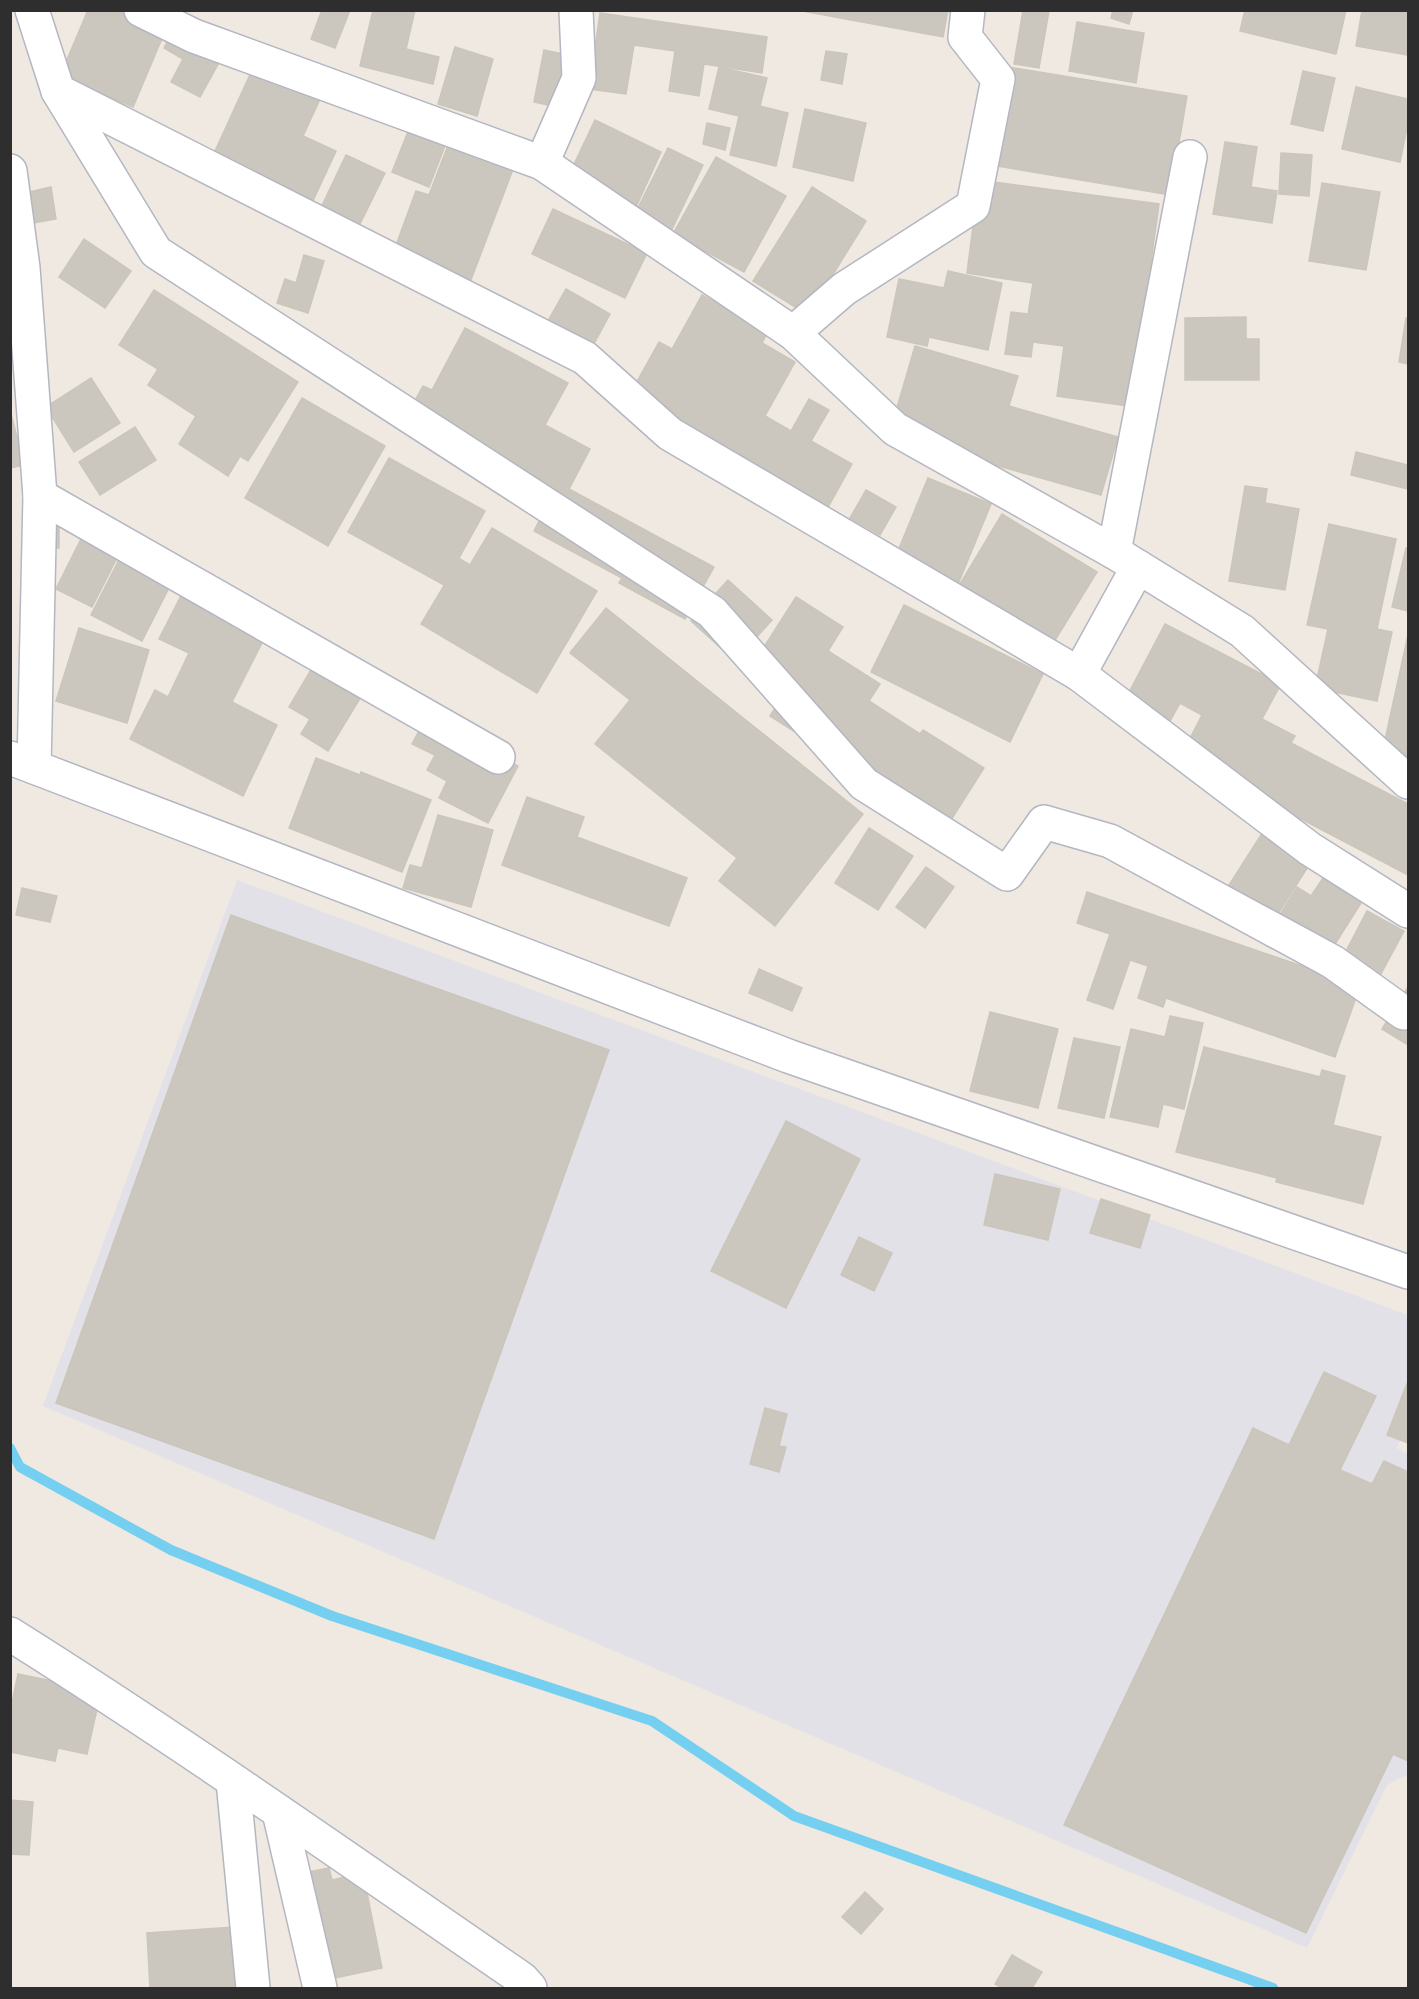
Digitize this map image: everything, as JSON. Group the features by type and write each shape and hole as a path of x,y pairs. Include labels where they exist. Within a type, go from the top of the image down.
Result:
{"street":[{"path":"32,10 58,91 156,252 712,612 864,784 1007,874 1044,822 1110,842 1333,962 1404,1013"},
{"path":"141,10 194,36 542,163 793,333 895,429 1126,560 1242,631 1408,782"},
{"path":"542,163 579,78 576,10"},
{"path":"793,333 844,289 973,206 998,79 965,37 968,10"},
{"path":"58,91 585,358 670,434 1079,674 1311,849 1408,911"},
{"path":"1079,674 1126,560 1190,157"},
{"path":"10,171 16,268 40,496 22,763 788,1056 1408,1272"},
{"path":"40,496 498,757"},
{"path":"10,1634 104,1693 279,1812 522,1979 530,1989"},
{"path":"233,1781 253,1989"},
{"path":"279,1812 320,1989"}],"shaded area":[{"path":"237,880 1408,1315 1408,1420 1397,1448 1408,1454 1408,1774 1387,1785 1307,1948 43,1406"}],"building":[{"path":"88,10 174,10 133,107 60,76"},
{"path":"322,10 350,10 335,48 311,39"},
{"path":"373,10 415,10 406,49 439,57 433,84 360,66"},
{"path":"797,10 948,10 943,37"},
{"path":"1023,10 1049,11 1039,68 1014,64"},
{"path":"1113,10 1133,10 1129,24 1111,18"},
{"path":"1245,10 1346,10 1336,54 1240,31"},
{"path":"1362,10 1408,10 1408,55 1356,46"},
{"path":"183,13 232,39 200,97 171,82 183,59 164,48"},
{"path":"600,13 767,37 762,73 704,64 699,96 669,91 675,51 634,45 626,94 589,89"},
{"path":"1077,22 1144,33 1136,83 1069,71"},
{"path":"455,47 493,59 477,116 438,104"},
{"path":"544,50 578,57 566,109 534,102"},
{"path":"826,51 847,54 842,84 821,80"},
{"path":"259,55 326,86 303,136 336,151 311,205 211,160"},
{"path":"989,64 1187,96 1170,195 973,162"},
{"path":"719,67 767,78 760,106 788,113 776,166 730,155 739,116 709,109"},
{"path":"1303,71 1335,78 1323,131 1291,124"},
{"path":"1356,87 1408,99 1408,123 1400,162 1342,149"},
{"path":"805,109 866,123 853,181 793,167"},
{"path":"595,120 661,152 636,207 569,175"},
{"path":"707,123 730,128 725,150 703,144"},
{"path":"411,124 448,138 429,187 392,172"},
{"path":"450,140 515,164 469,285 392,256 416,191 429,195"},
{"path":"1225,142 1257,147 1251,187 1277,191 1272,223 1213,214"},
{"path":"668,148 703,165 671,231 635,214"},
{"path":"1281,153 1312,155 1309,196 1279,194"},
{"path":"346,155 385,173 357,230 319,212"},
{"path":"716,157 786,196 744,272 673,234"},
{"path":"979,180 1159,204 1145,305 1142,408 1057,396 1064,346 1033,342 1031,357 1005,354 1011,312 1028,314 1033,283 967,273"},
{"path":"1322,183 1380,192 1366,270 1309,261"},
{"path":"51,187 56,219 34,223 29,192"},
{"path":"812,187 866,221 832,276 845,285 821,323 753,281"},
{"path":"553,209 647,253 625,298 532,254"},
{"path":"84,239 131,271 105,308 59,277"},
{"path":"304,255 324,261 308,313 277,303 285,279 296,283"},
{"path":"948,271 1002,283 988,350 929,337 927,346 887,337 899,279 944,288"},
{"path":"566,289 610,314 589,353 544,328"},
{"path":"154,290 298,382 248,461 240,456 228,476 179,444 196,416 148,385 158,369 119,345"},
{"path":"702,295 768,332 762,343 795,362 765,416 791,431 809,399 829,410 811,441 852,464 827,509 629,396 659,342 672,349"},
{"path":"1246,317 1246,339 1259,339 1259,380 1185,380 1185,318"},
{"path":"1406,318 1408,318 1408,364 1399,362"},
{"path":"465,328 568,383 545,425 590,449 569,489 714,567 685,619 619,583 622,578 534,531 546,508 399,430 423,386 432,390"},
{"path":"915,346 1018,376 1009,406 1118,437 1101,495 889,435"},
{"path":"91,378 120,423 74,452 46,407"},
{"path":"302,398 385,446 328,546 245,498"},
{"path":"10,410 24,465 10,468"},
{"path":"135,427 156,460 100,495 79,462"},
{"path":"1356,452 1408,465 1408,489 1351,475"},
{"path":"389,458 485,511 444,585 348,532"},
{"path":"928,478 991,504 956,589 893,563"},
{"path":"1245,486 1267,489 1265,503 1299,509 1285,590 1229,581"},
{"path":"866,490 896,507 880,535 850,518"},
{"path":"1002,514 1097,572 1054,642 960,584"},
{"path":"89,523 125,542 92,607 56,589"},
{"path":"40,524 59,524 59,548 41,548"},
{"path":"1329,524 1396,539 1377,629 1392,632 1377,701 1315,688 1328,629 1307,625"},
{"path":"492,528 597,591 537,693 421,624 460,559 470,565"},
{"path":"127,544 178,570 142,641 91,615"},
{"path":"1406,548 1408,549 1408,611 1392,607"},
{"path":"189,580 272,623 232,702 277,725 243,796 130,739 155,690 168,697 189,653 159,639"},
{"path":"728,580 772,620 735,661 691,621"},
{"path":"796,597 843,627 828,651 880,684 869,701 920,734 923,730 984,768 946,828 770,716 786,691 750,669"},
{"path":"904,605 1043,674 1010,742 871,672"},
{"path":"606,608 863,814 775,926 719,881 737,858 595,744 630,700 570,653"},
{"path":"1165,624 1281,684 1262,719 1295,736 1291,743 1408,804 1408,875 1181,756 1202,715 1180,703 1169,723 1125,700"},
{"path":"79,628 149,650 127,723 56,701"},
{"path":"1408,635 1408,764 1381,758"},
{"path":"321,653 370,682 328,751 301,734 310,719 289,707"},
{"path":"426,718 518,766 488,823 439,798 447,781 427,770 435,755 412,744"},
{"path":"316,758 360,775 361,772 431,800 402,872 289,828"},
{"path":"527,797 584,817 577,837 687,878 669,926 502,865"},
{"path":"438,815 493,830 471,907 403,888 410,865 422,868"},
{"path":"869,828 913,856 878,910 835,883"},
{"path":"1261,835 1309,865 1278,914 1261,903 1253,916 1222,896"},
{"path":"926,867 954,887 925,928 896,907"},
{"path":"1323,878 1361,903 1325,960 1273,926 1297,887 1311,896"},
{"path":"22,888 57,896 50,922 16,915"},
{"path":"1087,892 1360,986 1335,1057 1166,998 1163,1007 1138,998 1148,966 1130,960 1113,1009 1087,1000 1110,934 1077,923"},
{"path":"1367,911 1404,931 1369,996 1333,976"},
{"path":"231,915 609,1050 434,1539 56,1403"},
{"path":"759,969 802,988 792,1011 749,993"},
{"path":"1408,987 1408,1045 1382,1029"},
{"path":"990,1012 1058,1029 1038,1108 970,1091"},
{"path":"1170,1016 1203,1023 1184,1109 1163,1104 1158,1127 1110,1117 1131,1029 1165,1037"},
{"path":"1074,1038 1120,1047 1104,1118 1058,1108"},
{"path":"1204,1047 1320,1077 1322,1070 1345,1076 1333,1125 1381,1137 1363,1204 1276,1182 1277,1178 1176,1152"},
{"path":"786,1121 860,1159 786,1308 711,1271"},
{"path":"995,1174 1060,1189 1048,1240 984,1225"},
{"path":"1101,1199 1150,1215 1140,1248 1090,1233"},
{"path":"859,1237 892,1253 874,1291 841,1275"},
{"path":"1324,1372 1376,1396 1340,1470 1372,1484 1384,1461 1408,1472 1408,1761 1393,1754 1306,1933 1064,1825 1253,1428 1289,1445"},
{"path":"1408,1381 1408,1443 1387,1435"},
{"path":"765,1408 787,1414 779,1446 786,1447 779,1472 750,1464"},
{"path":"18,1674 101,1691 87,1754 58,1748 55,1761 10,1752 10,1712"},
{"path":"10,1800 33,1802 29,1855 10,1854"},
{"path":"329,1868 332,1880 363,1873 382,1968 316,1982 294,1875"},
{"path":"865,1892 883,1909 861,1934 842,1917"},
{"path":"234,1927 238,1988 150,1988 147,1933"},
{"path":"1012,1955 1042,1972 1032,1988 1002,1988 995,1984"}],"waterway":[{"path":"10,1448 20,1467 171,1550 332,1616 652,1721 794,1816 1273,1988"}]}
